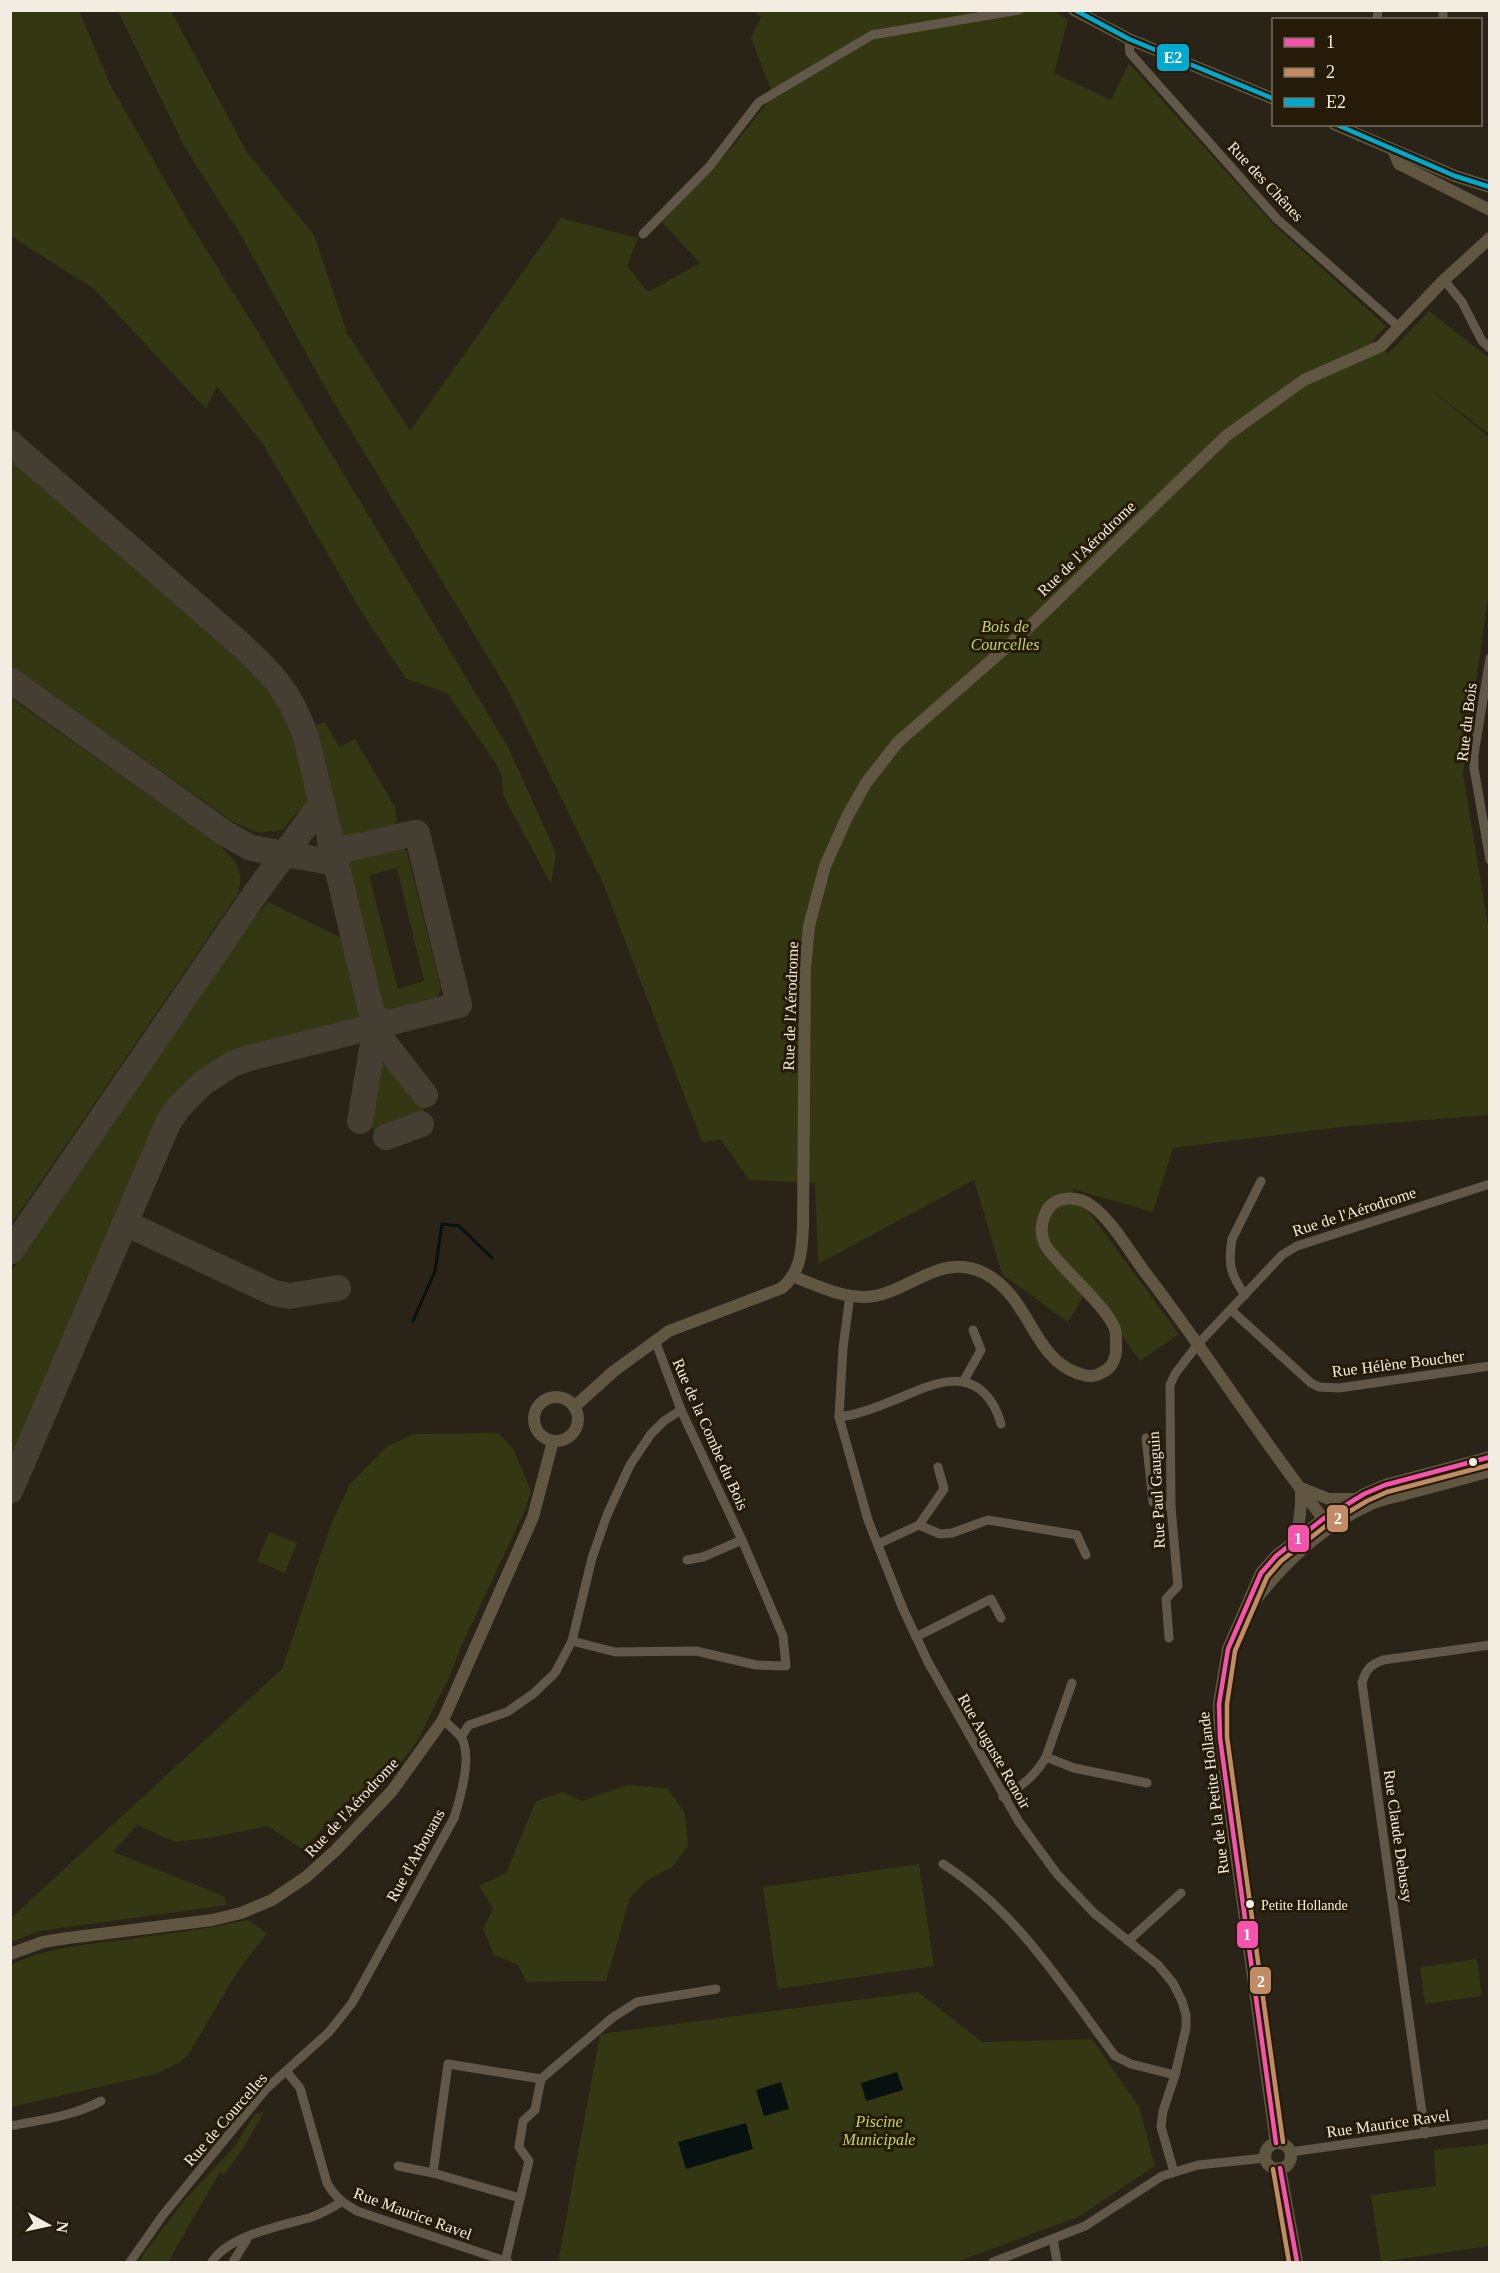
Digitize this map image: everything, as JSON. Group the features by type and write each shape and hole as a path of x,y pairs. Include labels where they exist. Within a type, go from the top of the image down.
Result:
{"street":[{"path":"643,234 709,167 759,102 872,35 1019,10"},
{"path":"1074,10 1129,39 1272,98"},
{"name":"Rue des Chênes","path":"1129,39 1130,52 1277,219 1400,328"},
{"path":"1339,126 1455,176 1490,187"},
{"path":"1393,150 1399,164 1490,210"},
{"name":"Rue de l'Aérodrome","path":"792,1276 800,1258 803,1227 805,979 809,926 825,866 847,817 866,783 898,742 1026,630 1226,436 1304,380 1381,346 1444,280 1490,238"},
{"path":"1444,280 1462,302 1482,341 1490,348"},
{"name":"Rue du Bois","path":"1490,658 1474,754 1474,768 1490,860"},
{"path":"1245,1295 1233,1278 1230,1260 1232,1239 1261,1181"},
{"name":"Rue de l'Aérodrome","path":"1198,1344 1282,1255 1297,1246 1490,1184"},
{"path":"574,1407 655,1340 680,1326 782,1288 792,1276 839,1294 866,1297 946,1267 976,1269 1000,1283 1011,1295 1050,1355 1064,1368 1092,1377 1103,1373 1112,1365 1116,1355 1115,1329 1106,1314 1044,1242 1042,1228 1044,1214 1051,1204 1062,1199 1075,1199 1088,1203 1107,1221 1326,1523"},
{"name":"Rue Auguste Renoir","path":"850,1295 838,1417 868,1520 916,1637 1003,1797 1019,1822 1057,1874 1094,1913 1158,1965 1173,1983 1182,2001 1186,2015 1186,2028 1175,2075 1163,2111 1161,2127 1174,2172"},
{"name":"Rue Hélène Boucher","path":"1231,1310 1311,1383 1319,1386 1339,1388 1490,1366"},
{"path":"963,1382 981,1350 973,1330"},
{"name":"Rue de la Combe du Bois","path":"572,1641 615,1652 696,1651 756,1665 786,1666 783,1636 742,1540 681,1410 655,1340"},
{"name":"Rue Paul Gauguin","path":"1169,1638 1166,1599 1178,1586 1171,1507 1170,1385 1175,1374 1198,1344"},
{"path":"838,1417 892,1401 939,1382 963,1382 983,1391 993,1403 1001,1424"},
{"path":"558,1397 570,1402 574,1407 577,1413 576,1428 567,1438 552,1441 539,1434 535,1428 533,1421 537,1408 546,1399 558,1397"},
{"path":"443,1720 460,1737 469,1725 507,1712 534,1694 555,1673 572,1641 592,1558 607,1515 630,1465 651,1434 664,1421 681,1410"},
{"path":"1146,1438 1153,1502 1171,1507"},
{"name":"Rue de l'Aérodrome","path":"10,1954 43,1942 212,1920 241,1913 272,1900 306,1877 335,1851 392,1791 443,1720 533,1517 552,1441"},
{"name":"Rue de la Petite Hollande","path":"1239,1620 1271,1580 1326,1523 1355,1499 1385,1485 1490,1457"},
{"path":"878,1544 919,1525 944,1489 938,1467"},
{"name":"Rue de la Petite Hollande","path":"1276,2143 1220,1738 1219,1704 1228,1649 1261,1573 1297,1538 1371,1503 1490,1471"},
{"path":"1301,1488 1329,1499 1355,1499"},
{"path":"1297,1538 1301,1488"},
{"path":"919,1525 940,1534 952,1533 988,1520 1077,1535 1086,1555"},
{"path":"687,1560 703,1557 742,1540"},
{"path":"916,1637 990,1599 1001,1618"},
{"name":"Rue Claude Debussy","path":"1425,2134 1362,1683 1365,1671 1371,1665 1383,1660 1490,1646"},
{"path":"1003,1797 1018,1789 1035,1774 1046,1757 1072,1683"},
{"name":"Rue d'Arbouans","path":"352,2003 454,1818 465,1768 465,1745 460,1737"},
{"path":"1046,1757 1074,1768 1147,1783"},
{"path":"943,1864 984,1894 1015,1925 1115,2056 1131,2064 1175,2075"},
{"path":"1128,1941 1181,1893"},
{"path":"506,2262 529,2161 519,2147 523,2121 536,2110 541,2079 612,2018 637,2002 716,1989"},
{"name":"Rue de Courcelles","path":"130,2262 163,2215 266,2089 329,2032 352,2003"},
{"path":"433,2173 448,2064 541,2079"},
{"name":"Rue Maurice Ravel","path":"287,2072 300,2088 327,2183 341,2202 357,2211 506,2262"},
{"path":"10,2126 65,2115 101,2101"},
{"name":"Rue Maurice Ravel","path":"1290,2152 1490,2124"},
{"path":"1276,2143 1286,2146 1290,2152 1287,2164 1280,2168 1269,2165 1265,2158 1269,2146 1276,2143"},
{"path":"993,2262 1099,2219 1162,2176 1198,2165 1265,2158"},
{"path":"398,2166 433,2173 520,2198"},
{"path":"1280,2168 1297,2262"},
{"path":"212,2262 229,2246 271,2226 313,2216 341,2202"},
{"path":"233,2262 247,2238"},
{"path":"1053,2239 1057,2262"}],"green space":[{"path":"10,11 79,11 111,86 189,222 266,345 509,749 556,853 551,884 503,795 502,776 495,762 447,693 406,679 364,616 263,444 217,386 206,409 94,289 11,236"},
{"name":"Bois de Courcelles","path":"118,11 171,11 247,152 314,235 347,333 410,431 561,218 638,238 627,266 648,292 700,263 662,222 734,145 773,95 751,38 761,17 753,11 1053,11 1068,19 1054,73 1111,100 1129,63 1274,225 1386,326 1372,341 1388,354 1429,311 1489,358 1489,434 1431,390 1489,437 1489,591 1463,773 1489,931 1489,1115 1341,1127 1173,1148 1153,1212 1072,1189 1179,1334 1140,1361 1088,1289 1068,1322 1002,1274 974,1180 818,1264 815,1183 749,1180 721,1140 702,1142 603,883 509,692 327,391 242,237 184,146"},
{"path":"10,455 268,683 291,724 311,797 282,830 259,833 233,822 11,665"},
{"path":"11,698 218,844 230,855 237,866 240,885 238,894 11,1225"},
{"path":"325,722 339,747 355,739 395,807 397,819 393,828 348,840 337,837 311,738 316,726"},
{"path":"392,844 403,847 407,852 441,988 436,1002 390,1015 377,1007 343,868 350,857 356,853","holes":["397,868 424,981 398,989 369,875"]},
{"path":"268,902 346,940 362,1002 360,1017 352,1024 288,1038 246,1050 225,1059 206,1069 189,1082 176,1097 148,1148 11,1473 11,1272 230,947"},
{"path":"382,1047 417,1092 425,1112 423,1119 386,1134 376,1132 368,1122"},
{"path":"498,1433 513,1448 531,1491 526,1508 448,1680 416,1743 380,1790 351,1797 303,1850 268,1826 175,1842 137,1825 113,1852 224,1896 227,1905 39,1931 11,1942 11,1918 282,1669 332,1522 350,1484 386,1447 414,1434"},
{"path":"269,1532 297,1543 285,1573 257,1561"},
{"path":"627,1785 667,1788 685,1813 688,1846 672,1867 646,1881 630,1898 606,1981 526,1982 518,1965 494,1955 483,1929 493,1908 479,1886 506,1873 536,1801 562,1792 582,1801"},
{"path":"919,1864 934,1966 778,1989 763,1887"},
{"path":"248,1920 267,1933 236,1974 188,2055 180,2062 156,2074 11,2107 11,1965 61,1948"},
{"path":"1477,1959 1482,1996 1425,2004 1420,1967"},
{"name":"Piscine Municipale","path":"918,1992 982,2042 1092,2039 1139,2107 1155,2166 1080,2216 957,2262 558,2262 600,2034"},
{"path":"264,2112 243,2149 224,2175 220,2172 168,2262 140,2262 144,2253 184,2201 234,2147 255,2114"},
{"path":"1489,2144 1489,2246 1381,2262 1371,2195 1436,2186 1434,2150"}],"shaded area":[{"path":"897,2072 903,2090 866,2101 861,2083"},
{"path":"781,2082 789,2109 764,2116 756,2090"},
{"path":"746,2123 753,2149 686,2169 678,2142"}],"waterway":[{"path":"413,1321 435,1271 442,1224 459,1226 492,1258"}],"taxiway":[{"path":"10,443 262,664 287,696 306,737 371,1010 375,1018 385,1023"},
{"path":"10,680 226,834 251,848 336,863 343,851"},
{"path":"10,1252 253,897 321,804"},
{"path":"10,1491 168,1123 178,1108 203,1083 232,1064 459,1005 417,833 343,848 335,847 330,841"},
{"path":"360,1121 375,1031 374,1025"},
{"path":"375,1031 425,1095"},
{"path":"386,1137 421,1124"},
{"path":"125,1223 274,1293 289,1296 338,1288"}],"transit line":[{"name":"E2","path":"1075,10 1129,39 1272,98"},
{"name":"E2","path":"1340,126 1455,176 1490,187"},
{"name":"1","path":"1276,2143 1220,1738 1219,1704 1228,1649 1261,1573 1276,1556 1323,1519 1364,1494 1385,1485 1490,1457"},
{"name":"2","path":"1283,2142 1227,1737 1227,1704 1235,1651 1267,1577 1281,1561 1327,1525 1387,1492 1490,1465"},
{"name":"1","path":"1280,2168 1297,2262"},
{"name":"2","path":"1273,2169 1289,2262"}],"place":[{"name":"Petite Hollande","path":"1250,1904"}]}
